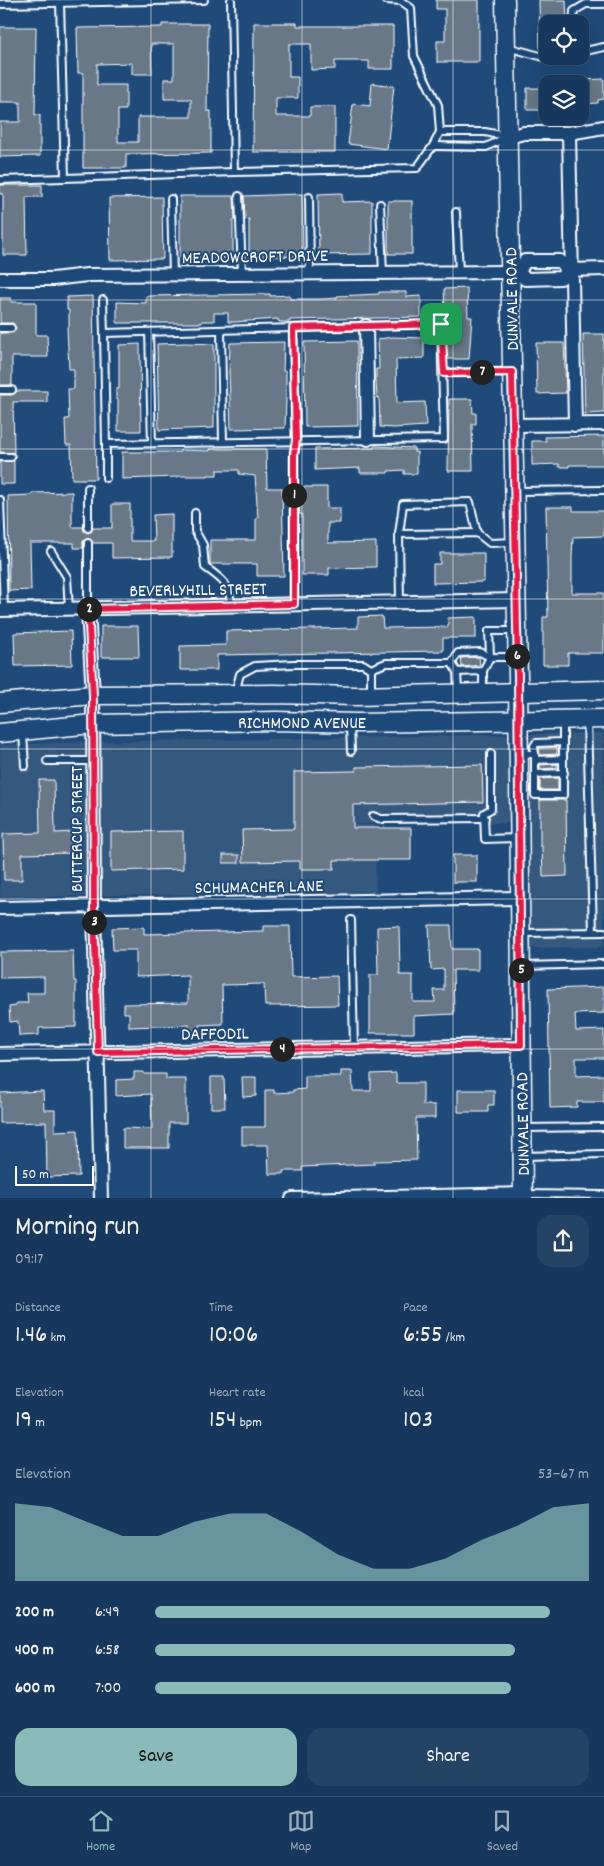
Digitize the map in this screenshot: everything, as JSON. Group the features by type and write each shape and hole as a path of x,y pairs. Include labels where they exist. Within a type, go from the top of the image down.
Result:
{"main road":[{"name":"DUNVALE ROAD","path":"505,0 506,47 516,135 512,372 513,425 523,491 515,542 518,719 529,756 519,838 523,1196"},
{"name":"RICHMOND AVENUE","path":"0,703 93,695 371,695 604,690"},
{"path":"229,722 231,694"},
{"path":"370,723 371,695"},
{"name":"RICHMOND AVENUE","path":"0,733 93,724 229,722 370,723 596,719"}],"street":[{"path":"516,135 570,133 604,127"},
{"path":"570,133 575,424"},
{"path":"571,270 560,261 525,261 515,272 525,279 561,278 571,270 604,269"},
{"name":"MEADOWCROFT DRIVE","path":"0,279 53,279 87,275 515,272"},
{"path":"366,326 368,440"},
{"path":"513,425 604,424"},
{"name":"BEVERLYHILL STREET","path":"2,610 516,600"},
{"name":"BUTTERCUP STREET","path":"88,609 93,695 94,907 101,1198"},
{"name":"SCHUMACHER LANE","path":"0,908 520,898"},
{"name":"DAFFODIL","path":"0,1054 521,1045"},
{"path":"292,1198 523,1196"}],"lane":[{"path":"0,4 204,0"},
{"path":"231,0 234,172"},
{"path":"0,180 417,168 433,146 440,132 438,105 414,56 411,8 401,1 386,0"},
{"path":"60,3 65,178"},
{"path":"574,15 574,11 586,4 604,4"},
{"path":"506,47 539,56"},
{"path":"589,50 604,47"},
{"path":"440,132 485,132 516,135"},
{"path":"433,146 486,147 516,135"},
{"path":"239,196 242,274"},
{"path":"309,197 310,274"},
{"path":"171,199 173,275"},
{"path":"380,204 383,273"},
{"path":"456,212 459,272"},
{"path":"103,300 106,478"},
{"path":"104,333 441,324 444,373 444,439 106,444"},
{"path":"0,328 11,328"},
{"path":"293,328 296,440 294,454 294,604"},
{"path":"221,330 223,442"},
{"path":"149,332 152,443"},
{"path":"444,373 512,372"},
{"path":"0,390 12,390"},
{"path":"0,457 11,457"},
{"path":"88,488 88,528"},
{"path":"523,491 604,490"},
{"path":"0,500 2,610"},
{"path":"400,602 399,534 403,504 470,502 477,533"},
{"path":"195,513 195,531 203,545 205,567 222,578 231,591 231,606"},
{"path":"399,534 477,533 490,543 515,542"},
{"path":"88,543 88,609"},
{"path":"51,551 67,578 70,609"},
{"path":"483,692 483,671 490,657 489,631 517,631"},
{"path":"452,663 458,653 480,652 490,657 517,657"},
{"path":"371,669 386,663 452,663"},
{"path":"452,663 456,672 458,693"},
{"path":"231,694 240,674 255,666 363,664 371,669"},
{"path":"371,669 371,695"},
{"path":"456,672 483,671"},
{"path":"563,719 564,773 563,795 536,796 526,783 535,774 564,773"},
{"path":"593,932 596,719"},
{"path":"350,723 350,751"},
{"path":"23,731 25,766"},
{"path":"535,774 529,756 536,743 563,742"},
{"path":"491,754 491,809 484,813 485,839 519,838"},
{"path":"529,756 563,759"},
{"path":"47,761 92,761"},
{"path":"373,816 380,819 485,818"},
{"path":"352,920 354,1048"},
{"path":"520,933 604,932"},
{"path":"520,966 604,964"},
{"path":"522,1128 604,1127"},
{"path":"522,1156 604,1154"},
{"path":"523,1196 604,1195"}],"shaded area":[{"path":"604,733 604,947 530,948 528,823 356,824 355,801 355,825 375,825 376,892 69,896 0,899 0,745"}],"building":[{"path":"436,0 479,0 479,62 437,62 437,41 445,41 445,9 436,9"},
{"path":"539,0 566,0 567,15 539,15"},
{"path":"254,23 297,23 297,26 393,26 393,69 369,69 369,61 335,61 335,69 311,70 311,44 289,44 289,77 298,77 298,98 276,98 276,116 310,116 310,107 335,107 335,152 253,152"},
{"path":"162,24 208,24 207,111 211,111 211,153 126,154 126,168 83,168 83,73 78,73 77,28 162,27","holes":["151,44 174,44 174,79 164,79 164,99 191,99 191,117 138,117 138,142 118,142 118,110 126,110 126,85 97,85 97,64 132,63 132,74 152,74"]},
{"path":"0,27 36,27 35,115 40,115 40,156 0,157 0,122 20,122 20,102 0,102"},
{"path":"604,79 604,99 598,100 598,103 589,104 589,80"},
{"path":"372,83 394,86 387,149 348,144 353,104 370,106"},
{"path":"527,88 539,88 539,110 527,110"},
{"path":"0,185 42,185 42,197 26,197 27,255 3,255 3,194 0,194"},
{"path":"342,193 342,202 372,201 372,254 319,255 318,194"},
{"path":"302,194 303,256 249,257 249,219 245,220 244,196"},
{"path":"180,196 234,196 233,258 180,258"},
{"path":"162,197 163,259 110,260 109,198"},
{"path":"388,201 412,201 412,254 388,254"},
{"path":"467,288 468,317 472,317 469,359 447,359 444,289"},
{"path":"379,292 406,292 406,297 421,296 421,317 290,320 290,322 281,322 278,319 228,322 228,313 214,313 214,321 202,321 202,323 117,323 117,302 146,303 146,296 270,294 270,296 290,295 290,299 322,299 337,298 337,296 379,294"},
{"path":"93,296 96,479 72,479 71,445 66,445 65,419 69,419 68,389 74,389 74,369 69,369 67,327 69,327 69,310 67,310 67,297"},
{"path":"0,298 11,298 11,302 36,302 36,335 47,335 48,357 12,357 12,385 0,385 0,333 13,333 16,328 13,323 0,323"},
{"path":"583,334 604,334 604,413 585,414"},
{"path":"393,337 424,338 424,358 396,359 397,403 425,402 426,426 380,427 379,397 377,398 376,381 376,369 379,369 378,339"},
{"path":"357,341 358,426 305,427 304,342"},
{"path":"284,342 283,371 286,371 285,428 231,429 230,343"},
{"path":"536,343 564,343 566,393 537,394"},
{"path":"140,344 141,431 118,431 118,399 116,399 116,389 119,389 119,345"},
{"path":"157,344 214,344 214,428 159,430"},
{"path":"17,391 47,391 47,402 13,402 14,453 0,452 0,395 12,395"},
{"path":"449,399 472,399 473,413 476,413 476,424 472,424 473,471 448,471"},
{"path":"604,436 604,465 569,465 569,467 559,467 559,464 532,465 532,441 546,441 545,437"},
{"path":"374,446 414,448 414,452 417,452 417,474 404,474 404,470 388,471 388,473 360,473 360,468 315,470 315,449 374,448"},
{"path":"210,449 266,449 267,488 282,488 284,576 257,576 257,564 210,564 210,540 256,540 256,518 258,518 255,476 239,474 239,470 217,470 217,475 208,476 122,479 122,452 210,451"},
{"path":"14,461 14,484 0,484 0,462"},
{"path":"301,487 327,487 327,508 340,508 340,523 328,523 328,543 376,542 376,567 329,568 329,575 302,575 302,514 299,514"},
{"path":"72,492 72,527 83,527 84,531 88,533 93,528 112,528 112,504 130,504 130,541 154,541 153,515 172,514 172,557 112,558 112,543 93,543 88,538 83,541 83,548 74,548 74,543 30,543 31,590 9,591 8,496"},
{"path":"546,507 573,507 573,511 604,511 604,536 573,537 572,593 604,593 604,653 568,653 568,665 543,665 543,617 548,617"},
{"path":"440,553 484,553 484,582 433,583 433,564 440,564"},
{"path":"382,616 383,628 448,627 448,618 476,617 476,638 443,638 443,651 217,655 217,670 180,670 180,646 226,645 226,631 358,628 358,617"},
{"path":"101,626 138,626 139,657 101,657"},
{"path":"71,631 72,665 15,666 14,633"},
{"path":"479,657 480,665 462,667 461,658"},
{"path":"557,747 557,754 540,755 539,748"},
{"path":"557,764 557,768 540,769 540,765"},
{"path":"482,765 483,802 353,805 353,828 411,828 411,860 334,860 334,869 300,869 300,861 243,862 242,830 294,829 294,772 356,771 356,767"},
{"path":"558,778 558,790 540,790 540,779"},
{"path":"39,780 54,780 55,833 74,832 74,853 22,854 22,880 4,880 3,834 40,833"},
{"path":"540,800 566,800 567,876 543,877 542,846 540,846"},
{"path":"183,831 183,869 111,871 111,832"},
{"path":"223,855 239,855 239,863 223,863"},
{"path":"453,855 477,855 477,882 453,882"},
{"path":"429,925 451,925 452,949 478,949 478,970 453,970 454,1014 414,1016 414,1033 370,1033 370,975 378,975 377,927 399,926 400,975 413,975 413,1002 435,1002 434,990 444,990 444,969 431,970"},
{"path":"263,926 290,926 291,977 337,976 338,1005 265,1006 264,984 222,985 223,1024 199,1025 200,1034 189,1035 189,1025 129,1027 129,1013 124,1013 124,1004 188,1003 188,975 136,977 136,950 113,950 112,928 144,927 144,934 263,931"},
{"path":"73,951 74,981 76,981 76,1027 39,1028 39,1035 19,1036 18,1021 10,1022 9,1007 16,1006 16,1003 28,1003 27,993 44,993 44,977 0,978 0,952"},
{"path":"604,987 604,1013 575,1014 576,1031 604,1030 604,1058 576,1058 576,1076 604,1075 604,1102 577,1102 577,1107 550,1108 548,989"},
{"path":"341,1071 352,1071 353,1091 371,1091 371,1074 396,1073 396,1083 423,1083 423,1105 435,1105 435,1118 416,1118 417,1160 374,1161 374,1164 302,1167 302,1171 283,1171 283,1174 269,1174 268,1145 242,1145 242,1127 265,1127 265,1090 274,1090 274,1093 305,1089 305,1076 341,1076"},
{"path":"134,1072 166,1074 166,1079 186,1079 186,1123 169,1123 169,1148 123,1148 123,1128 152,1129 151,1094 116,1096 116,1080 134,1079"},
{"path":"211,1077 224,1077 225,1108 211,1108"},
{"path":"242,1077 256,1077 256,1096 243,1097"},
{"path":"458,1090 494,1090 494,1105 488,1105 488,1112 458,1112"},
{"path":"43,1091 44,1110 55,1110 55,1131 78,1130 79,1176 47,1177 46,1122 0,1123 0,1093"}],"route":[{"path":"441,324 444,373 512,372 518,677 521,1045 98,1052 94,907 93,695 88,609 294,604 294,454 296,440 293,328 441,324"}]}
